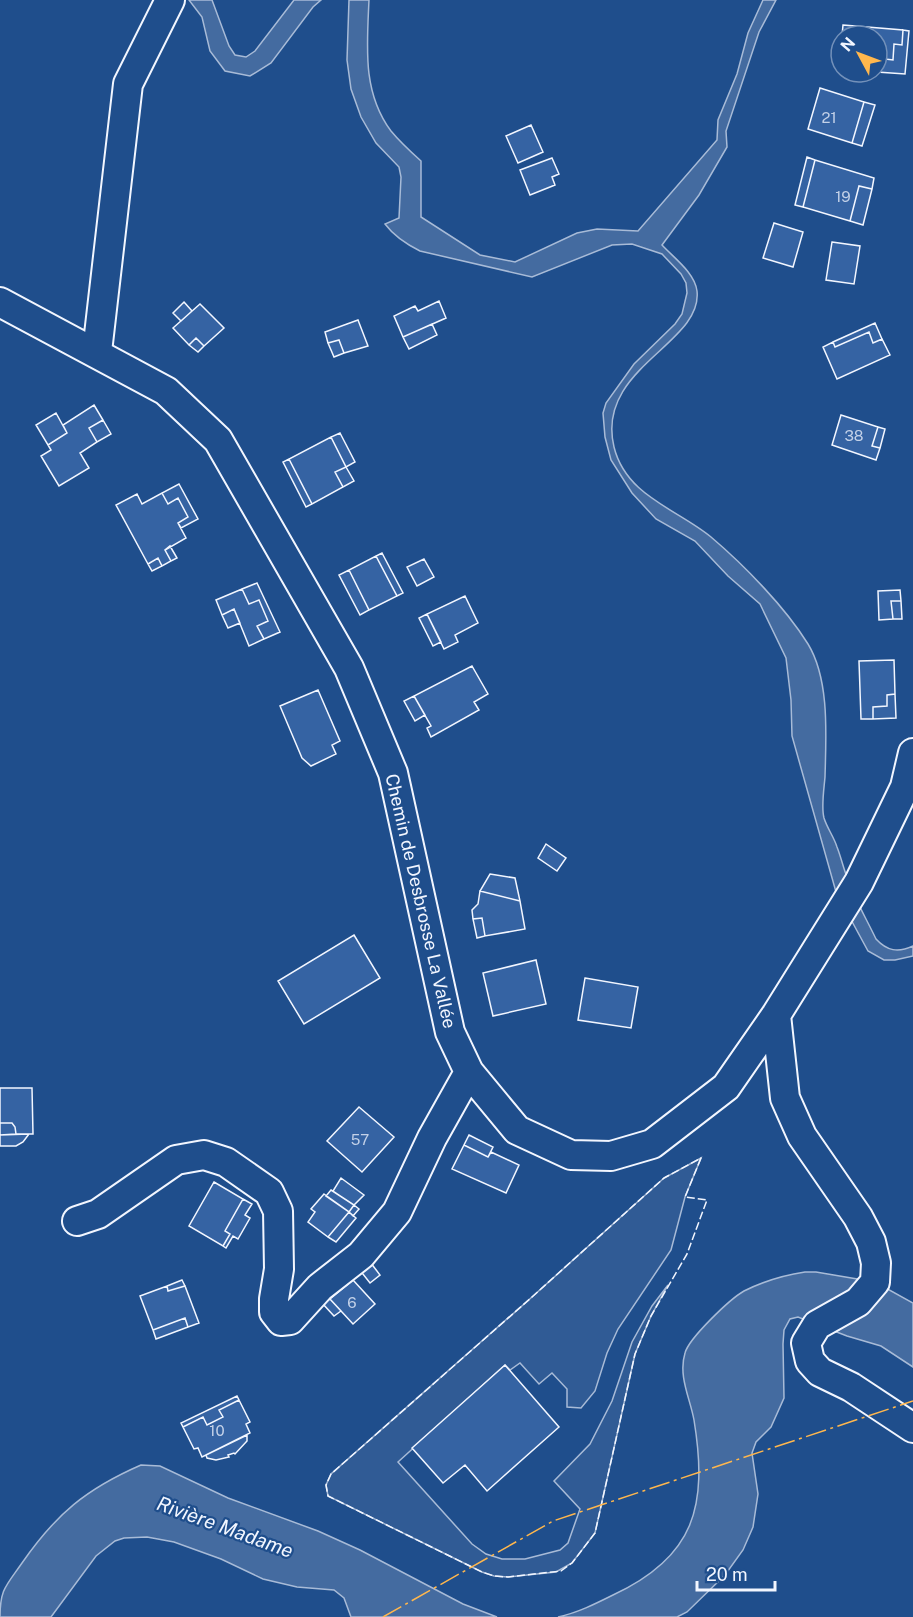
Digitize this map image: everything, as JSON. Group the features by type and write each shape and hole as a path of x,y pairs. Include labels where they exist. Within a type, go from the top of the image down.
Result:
{"street":[{"path":"97,352 128,84 170,0"},
{"name":"Chemin de Desbrosse La Vallée","path":"0,302 166,391 218,440 349,668 393,773 450,1032 469,1072 517,1130 570,1155 611,1156 652,1144 726,1087 776,1015 859,882 905,787 913,753"},
{"path":"776,1015 785,1098 802,1136 858,1217 871,1242 876,1263 875,1282 858,1302 817,1324 806,1342 810,1361 820,1372 851,1387 913,1428"},
{"path":"77,1221 98,1214 176,1160 204,1155 226,1162 269,1192 278,1211 279,1269 274,1312 281,1321 290,1320 320,1287 361,1255 397,1212 432,1138 469,1072"}],"shaded area":[{"path":"701,1158 685,1197 671,1250 618,1329 607,1353 595,1391 581,1408 567,1407 567,1389 552,1373 539,1384 520,1363 510,1370 505,1365 398,1462 472,1544 486,1554 502,1559 525,1559 560,1550 568,1543 580,1509 554,1481 590,1444 612,1401 632,1342 652,1306 668,1285 651,1316 635,1354 595,1533 572,1563 556,1572 508,1577 494,1576 328,1496 326,1485 331,1474 664,1178"}],"water":[{"path":"189,0 212,0 229,46 235,55 246,57 255,51 294,0 321,0 313,7 271,63 250,76 225,71 210,51 202,17"},
{"path":"349,0 369,0 367,51 371,85 375,101 391,131 421,161 421,217 480,255 515,262 577,233 597,229 638,231 717,140 718,120 737,74 748,33 763,0 776,0 759,32 726,131 727,147 699,195 662,245 683,266 695,284 697,291 694,310 684,327 633,377 620,397 612,420 614,447 620,464 629,478 654,500 698,527 724,548 776,601 808,644 820,674 825,709 824,818 836,843 853,893 876,939 893,950 913,946 913,956 884,960 868,951 836,892 792,736 786,658 760,604 728,576 695,541 656,519 632,493 611,460 605,437 603,413 606,403 634,364 675,324 682,314 687,293 686,283 681,274 662,254 632,244 612,245 532,277 420,251 396,236 385,224 399,218 401,177 399,167 376,143 361,117 351,89 347,60"},
{"path":"805,1272 875,1282 913,1303 913,1367 881,1346 798,1317 790,1319 784,1330 784,1398 771,1427 756,1442 752,1453 758,1494 753,1527 743,1550 725,1575 687,1612 677,1617 558,1617 593,1605 641,1580 662,1564 678,1546 690,1526 699,1478 694,1420 683,1370 688,1346 711,1319 744,1291 774,1279"},
{"name":"Rivière Madame","path":"141,1465 160,1466 228,1498 318,1531 360,1550 463,1604 497,1617 351,1617 344,1598 334,1590 297,1587 263,1579 221,1559 174,1542 147,1537 124,1538 115,1541 96,1556 51,1617 0,1617 1,1600 5,1588 47,1530 88,1494"}],"building":[{"path":"889,29 903,30 902,45 894,44 893,60 889,60"},
{"path":"903,30 909,31 905,74 889,73 889,60 893,60 894,44 902,45"},
{"path":"820,88 864,102 852,143 808,129"},
{"path":"864,102 875,105 862,146 852,143"},
{"path":"531,125 543,152 518,163 506,136"},
{"path":"807,157 815,160 803,207 795,205"},
{"path":"552,158 559,174 552,177 555,185 530,195 520,170"},
{"path":"815,160 874,178 872,189 859,186 850,221 803,207"},
{"path":"859,186 872,189 863,225 850,221"},
{"path":"774,223 803,232 793,267 763,258"},
{"path":"832,242 860,246 854,284 826,280"},
{"path":"439,301 446,318 403,337 394,316 415,306 418,311"},
{"path":"184,302 192,311 181,321 173,313"},
{"path":"200,304 224,328 204,346 196,338 189,345 173,328"},
{"path":"358,320 368,346 344,353 339,340 328,343 325,332"},
{"path":"875,323 882,339 873,343 869,332 835,347 833,342"},
{"path":"432,324 437,335 409,349 403,337"},
{"path":"869,332 873,343 882,339 890,355 837,379 823,347 833,342 835,347"},
{"path":"196,338 204,346 198,352 189,345"},
{"path":"339,340 344,353 334,357 328,343"},
{"path":"94,405 103,420 89,428 97,442 80,453 89,468 59,486 41,456 51,450 48,445 67,433 63,425"},
{"path":"56,413 67,433 48,445 36,425"},
{"path":"841,415 878,427 872,446 880,448 876,460 832,445"},
{"path":"103,420 111,434 97,442 89,428"},
{"path":"878,427 885,429 880,448 872,446"},
{"path":"340,433 355,462 346,467 331,437"},
{"path":"331,437 346,467 335,472 343,487 312,504 289,459"},
{"path":"289,459 312,504 306,507 283,462"},
{"path":"346,467 354,481 343,487 335,472"},
{"path":"179,484 198,519 181,528 178,523 188,517 178,498 168,504 162,493"},
{"path":"162,493 168,504 178,498 188,517 178,523 186,538 165,550 171,561 162,566 158,558 148,564 116,505 137,494 142,504"},
{"path":"170,546 177,558 171,561 165,550"},
{"path":"382,553 403,593 397,596 376,556"},
{"path":"376,556 397,596 369,610 349,570"},
{"path":"158,558 162,566 152,571 148,564"},
{"path":"424,559 434,577 417,586 407,567"},
{"path":"349,570 369,610 360,615 339,575"},
{"path":"257,583 280,632 264,639 257,626 268,621 259,600 249,604 242,589"},
{"path":"242,589 249,604 259,600 268,621 257,626 264,639 249,646 234,609 222,615 216,600"},
{"path":"900,590 901,601 891,601 893,619 879,620 878,591"},
{"path":"465,596 478,623 455,635 458,642 444,649 427,614"},
{"path":"891,601 901,601 902,619 893,619"},
{"path":"234,609 240,623 228,628 222,615"},
{"path":"427,614 441,642 433,646 419,618"},
{"path":"894,660 895,694 887,695 887,706 873,707 873,719 861,719 859,661"},
{"path":"472,666 488,694 474,702 479,710 431,737 427,728 431,726 414,696"},
{"path":"318,690 340,741 332,745 336,754 311,766 302,758 280,706"},
{"path":"895,694 896,718 873,719 873,707 887,706 887,695"},
{"path":"414,696 425,715 415,721 404,701"},
{"path":"546,844 566,858 557,871 538,858"},
{"path":"490,874 515,878 520,901 480,891"},
{"path":"480,891 520,901 525,929 485,936 482,918 473,919 472,910 478,904"},
{"path":"482,918 485,936 477,938 473,919"},
{"path":"354,935 380,978 304,1024 278,981"},
{"path":"536,960 546,1004 493,1016 483,973"},
{"path":"585,978 638,987 631,1028 578,1020"},
{"path":"0,1088 32,1088 33,1134 16,1134 12,1123 0,1123"},
{"path":"359,1107 394,1137 362,1172 327,1141"},
{"path":"0,1123 12,1123 16,1134 0,1135"},
{"path":"29,1134 23,1142 16,1146 0,1146 0,1135"},
{"path":"469,1135 493,1147 488,1157 464,1145"},
{"path":"464,1145 488,1157 491,1152 519,1165 506,1193 452,1169"},
{"path":"341,1178 364,1195 354,1205 333,1191"},
{"path":"214,1182 243,1199 225,1231 230,1234 223,1246 189,1226"},
{"path":"331,1190 354,1205 349,1212 326,1196"},
{"path":"324,1194 349,1212 328,1237 308,1222 315,1212 311,1209"},
{"path":"243,1199 252,1204 245,1215 250,1218 238,1239 233,1236 226,1248 223,1246 230,1234 225,1231"},
{"path":"354,1205 359,1209 353,1216 349,1212"},
{"path":"349,1212 356,1218 336,1242 328,1237"},
{"path":"364,1254 380,1275 370,1283 355,1264"},
{"path":"182,1280 185,1286 168,1291 167,1286"},
{"path":"353,1280 375,1304 353,1324 330,1299"},
{"path":"167,1286 168,1291 185,1286 199,1323 188,1327 185,1318 153,1330 140,1296"},
{"path":"330,1299 341,1311 334,1316 323,1304"},
{"path":"185,1318 188,1327 156,1339 153,1330"},
{"path":"505,1365 559,1427 487,1491 465,1465 443,1483 412,1448"},
{"path":"237,1396 239,1400 219,1410 223,1417 207,1425 203,1417 183,1427 181,1423"},
{"path":"239,1400 250,1422 246,1424 250,1433 202,1457 198,1448 194,1449 183,1427 203,1417 207,1425 223,1417 219,1410"},
{"path":"247,1435 247,1441 235,1454 216,1460 207,1458 206,1455"}],"fence":[{"path":"701,1158 685,1197 707,1200 687,1254 651,1316 635,1354 595,1533 572,1563 561,1571 508,1577 494,1576 328,1496 326,1485 331,1474 664,1178 701,1158"}],"power":[{"path":"383,1617 553,1521 913,1401"}]}
